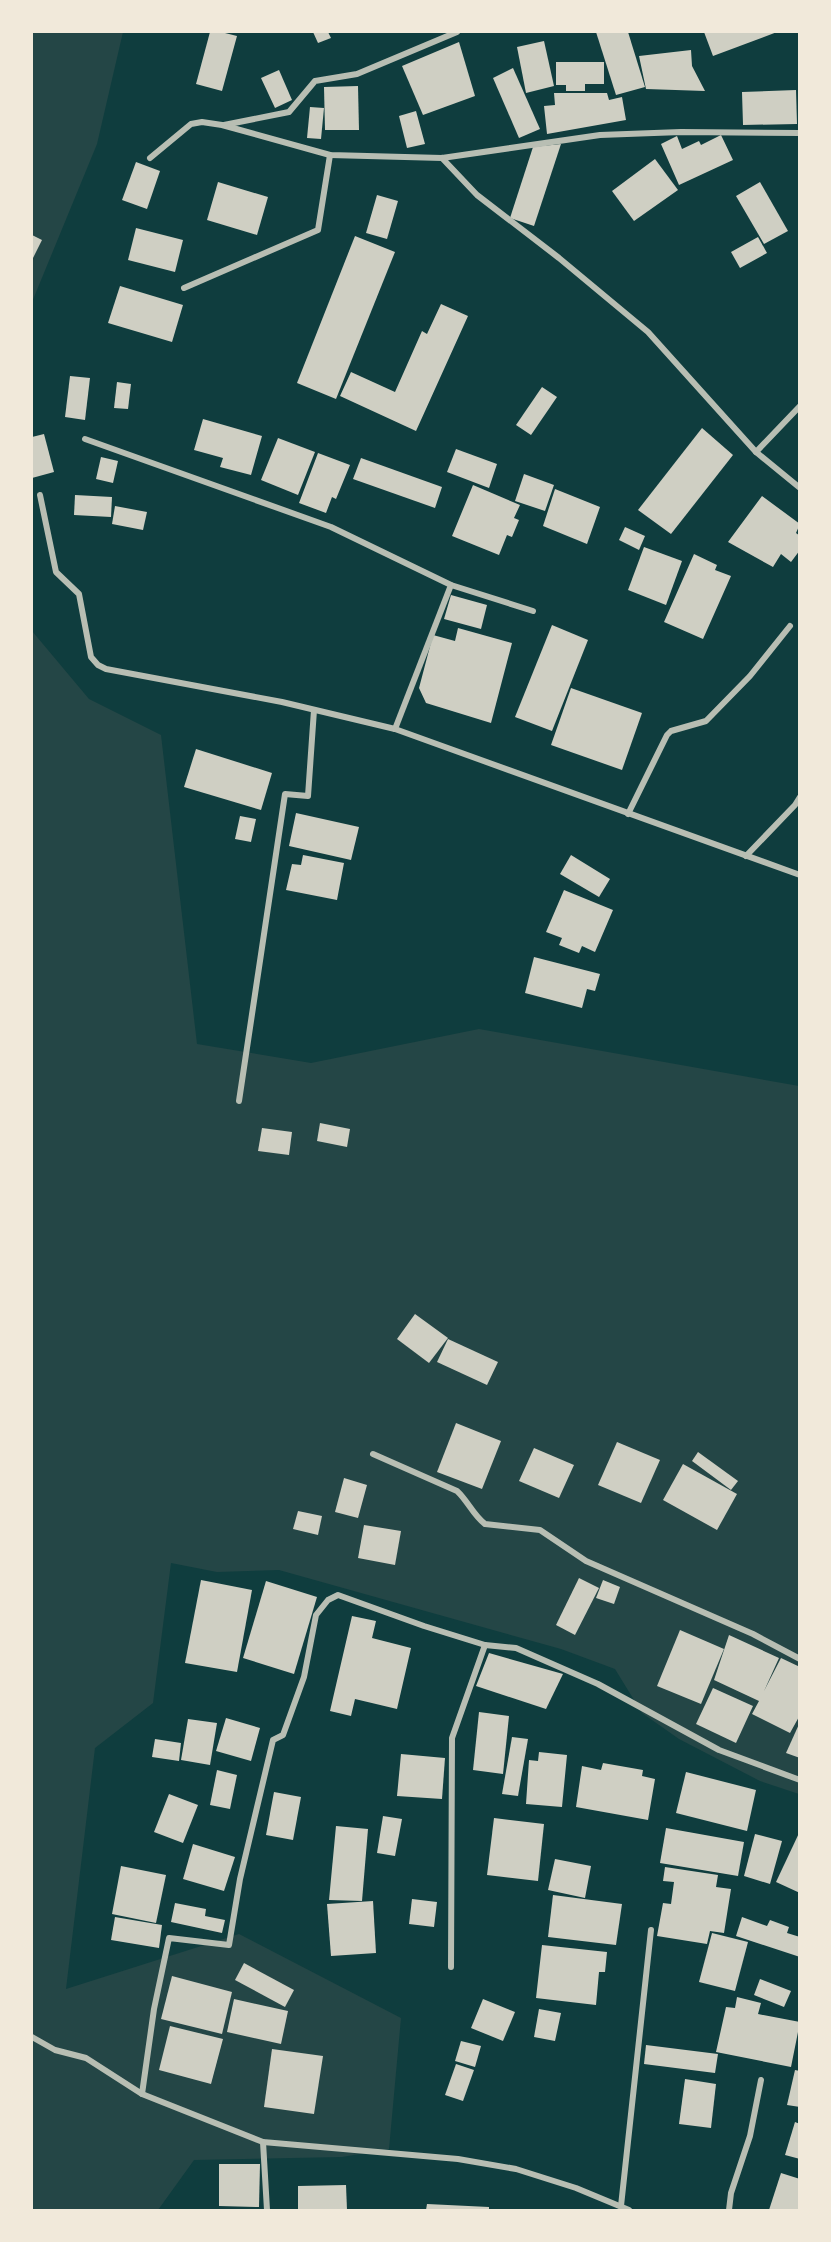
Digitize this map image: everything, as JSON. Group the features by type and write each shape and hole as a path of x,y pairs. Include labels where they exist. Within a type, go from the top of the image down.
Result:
{"street":[{"path":"222,125 289,112 315,81 357,74 457,32"},
{"path":"150,158 191,124 202,122 222,125 330,155 442,158 600,135 681,132 800,133"},
{"path":"184,288 318,230 330,155"},
{"path":"442,158 477,195 559,258 648,332 756,452 800,488"},
{"path":"756,452 800,406"},
{"path":"85,439 330,527 451,585 533,611"},
{"path":"40,495 56,572 79,594 91,657 98,665 106,669 200,686 395,729 800,875"},
{"path":"395,729 451,585"},
{"path":"628,814 666,735 671,731 706,721 750,676 790,626"},
{"path":"239,1101 285,794 308,796 314,710"},
{"path":"746,856 800,797"},
{"path":"373,1454 457,1491 467,1500 478,1518 485,1524 540,1530 586,1561 753,1634 800,1659"},
{"path":"142,2094 154,2009 169,1938 229,1945 240,1879 273,1740 283,1735 304,1677 316,1615 328,1600 338,1595 485,1645 516,1648 598,1684 719,1750 800,1780"},
{"path":"451,1967 452,1738 485,1645"},
{"path":"621,2206 651,1930"},
{"path":"32,2037 55,2050 86,2058 142,2094 263,2142 458,2159 516,2169 576,2188 629,2211"},
{"path":"729,2211 731,2193 750,2136 761,2080"},
{"path":"263,2142 267,2211"}],"shaded area":[{"path":"32,32 123,32 97,144 32,302"},
{"path":"32,631 89,699 161,735 197,1044 311,1063 479,1029 799,1086 799,1794 760,1781 679,1739 642,1713 615,1669 561,1649 279,1570 217,1572 171,1563 153,1703 95,1748 66,1989 239,1934 401,2018 389,2149 342,2157 194,2160 158,2210 32,2210"}],"building":[{"path":"210,32 237,36 222,91 196,84"},
{"path":"313,32 328,32 331,38 318,43"},
{"path":"596,32 628,32 645,87 616,95"},
{"path":"704,32 777,32 713,56"},
{"path":"544,41 554,86 526,93 517,47"},
{"path":"459,42 475,96 423,115 402,66"},
{"path":"691,50 692,66 705,91 646,89 639,56"},
{"path":"556,62 604,62 604,84 585,84 585,91 566,91 566,85 556,85"},
{"path":"513,68 540,129 519,138 493,78"},
{"path":"279,70 292,100 275,108 261,78"},
{"path":"358,86 359,130 325,130 324,87"},
{"path":"796,90 797,124 743,125 742,92"},
{"path":"554,93 607,93 609,100 622,97 626,120 547,134 544,106 555,105"},
{"path":"310,107 324,108 321,139 307,138"},
{"path":"416,111 425,144 407,148 399,116"},
{"path":"721,135 733,160 679,185 661,144 677,136 682,149 699,141 701,145"},
{"path":"561,144 534,226 510,218 533,147"},
{"path":"655,159 678,190 634,221 612,191"},
{"path":"136,162 160,171 147,209 122,200"},
{"path":"218,182 268,197 257,235 207,220"},
{"path":"760,182 788,231 764,244 736,196"},
{"path":"377,195 398,201 387,239 366,233"},
{"path":"136,228 183,240 175,272 128,260"},
{"path":"32,235 42,240 33,258 32,257"},
{"path":"355,236 395,252 336,399 297,383"},
{"path":"758,237 767,253 740,268 731,252"},
{"path":"120,286 183,305 172,342 108,323"},
{"path":"441,304 468,316 416,431 340,396 351,372 395,392 422,331 427,334"},
{"path":"70,376 90,378 85,420 65,417"},
{"path":"117,382 131,384 128,409 114,408"},
{"path":"542,387 557,397 531,435 516,425"},
{"path":"203,419 262,436 251,475 220,467 223,458 194,450"},
{"path":"702,428 733,455 671,534 638,510"},
{"path":"44,434 54,472 32,478 32,437"},
{"path":"278,438 315,452 298,495 261,480"},
{"path":"456,449 497,464 489,488 447,472"},
{"path":"318,453 350,465 336,499 332,497 326,513 299,503"},
{"path":"101,457 118,461 113,483 96,479"},
{"path":"361,458 442,487 435,508 353,479"},
{"path":"524,474 554,485 545,511 515,501"},
{"path":"473,485 520,505 514,518 519,520 512,537 507,535 499,555 452,536"},
{"path":"555,489 600,507 587,544 543,526"},
{"path":"75,495 112,497 111,517 74,515"},
{"path":"762,496 800,524 796,533 800,536 800,550 791,562 781,554 773,567 728,542"},
{"path":"115,506 147,512 143,530 112,524"},
{"path":"625,527 645,536 639,550 619,540"},
{"path":"644,547 682,561 666,605 628,590"},
{"path":"694,554 717,565 715,570 731,576 703,639 664,622"},
{"path":"451,595 487,605 481,629 444,619"},
{"path":"552,625 588,640 552,731 515,717"},
{"path":"458,628 512,643 491,723 426,703 419,688 433,635 455,641"},
{"path":"571,688 642,713 622,770 551,745"},
{"path":"196,749 272,773 261,810 184,787"},
{"path":"296,813 359,827 351,860 289,846"},
{"path":"240,816 256,819 251,842 235,839"},
{"path":"303,855 344,863 337,900 286,890 292,864 301,865"},
{"path":"571,855 610,879 599,897 560,874"},
{"path":"564,890 613,910 595,952 582,946 579,953 559,945 562,938 546,932"},
{"path":"534,957 600,974 595,991 587,989 582,1008 525,993"},
{"path":"320,1123 350,1129 347,1147 317,1141"},
{"path":"262,1128 292,1132 289,1155 258,1151"},
{"path":"415,1314 448,1338 429,1363 397,1339"},
{"path":"448,1339 498,1362 487,1385 437,1362"},
{"path":"456,1423 501,1441 482,1489 437,1472"},
{"path":"617,1442 660,1460 641,1503 598,1485"},
{"path":"534,1448 574,1465 559,1498 519,1481"},
{"path":"698,1452 738,1481 731,1490 692,1461"},
{"path":"683,1464 737,1494 717,1530 663,1500"},
{"path":"344,1478 367,1485 358,1518 335,1512"},
{"path":"298,1511 322,1516 318,1535 293,1529"},
{"path":"364,1525 401,1531 395,1565 358,1558"},
{"path":"579,1578 599,1588 575,1635 556,1625"},
{"path":"201,1580 252,1590 237,1672 185,1663"},
{"path":"603,1580 620,1587 614,1604 596,1598"},
{"path":"266,1581 317,1597 294,1674 243,1658"},
{"path":"352,1616 376,1621 372,1638 411,1648 397,1709 355,1699 351,1716 330,1711"},
{"path":"680,1630 724,1649 701,1704 657,1686"},
{"path":"729,1635 779,1658 764,1691 781,1658 800,1667 800,1715 790,1733 752,1714 759,1701 714,1680"},
{"path":"489,1653 563,1674 546,1709 476,1686"},
{"path":"713,1688 753,1706 736,1743 696,1724"},
{"path":"479,1712 509,1716 503,1774 473,1770"},
{"path":"226,1718 260,1728 251,1761 216,1751"},
{"path":"188,1719 217,1723 210,1765 181,1760"},
{"path":"800,1722 800,1758 786,1753"},
{"path":"512,1737 528,1739 518,1796 502,1794"},
{"path":"155,1739 181,1743 179,1761 152,1757"},
{"path":"539,1752 567,1755 562,1807 526,1804 529,1760 538,1761"},
{"path":"401,1754 445,1758 442,1799 397,1796"},
{"path":"603,1763 643,1770 642,1776 655,1779 648,1820 576,1807 582,1766 601,1770"},
{"path":"217,1770 237,1775 230,1809 210,1805"},
{"path":"686,1772 756,1790 747,1831 676,1813"},
{"path":"274,1792 301,1797 293,1840 266,1835"},
{"path":"169,1794 198,1805 183,1843 154,1832"},
{"path":"383,1816 402,1819 395,1856 377,1853"},
{"path":"494,1818 544,1824 538,1881 487,1875"},
{"path":"336,1826 368,1829 362,1901 329,1900"},
{"path":"666,1828 744,1842 738,1876 660,1863"},
{"path":"800,1831 800,1893 776,1882"},
{"path":"755,1834 782,1841 770,1884 744,1876"},
{"path":"193,1844 235,1857 224,1891 183,1879"},
{"path":"555,1859 591,1866 585,1898 548,1890"},
{"path":"121,1866 166,1875 156,1923 112,1914"},
{"path":"665,1867 718,1875 716,1887 731,1889 724,1933 710,1931 707,1944 657,1936 663,1903 671,1904 674,1882 663,1881"},
{"path":"553,1895 622,1904 616,1945 548,1937"},
{"path":"412,1899 437,1902 434,1927 409,1924"},
{"path":"373,1901 376,1953 331,1956 327,1904"},
{"path":"175,1903 206,1909 205,1916 225,1920 222,1933 171,1922"},
{"path":"115,1917 162,1925 159,1948 111,1940"},
{"path":"742,1917 767,1926 770,1920 789,1927 787,1933 800,1937 800,1957 736,1936"},
{"path":"712,1933 748,1942 735,1991 699,1982"},
{"path":"542,1945 607,1952 605,1972 599,1972 596,2005 536,1998"},
{"path":"244,1963 294,1990 285,2007 235,1980"},
{"path":"172,1976 232,1992 222,2034 161,2019"},
{"path":"760,1979 791,1991 784,2007 754,1995"},
{"path":"737,1997 761,2003 758,2014 800,2022 791,2067 716,2052 726,2007 735,2008"},
{"path":"234,1999 288,2011 281,2044 227,2032"},
{"path":"483,1999 515,2012 503,2041 471,2028"},
{"path":"539,2009 561,2013 555,2041 534,2037"},
{"path":"170,2026 223,2039 211,2084 159,2070"},
{"path":"461,2041 481,2046 475,2067 455,2061"},
{"path":"646,2045 718,2054 715,2073 644,2064"},
{"path":"272,2049 323,2056 314,2114 264,2107"},
{"path":"456,2064 474,2070 463,2101 445,2095"},
{"path":"795,2070 800,2071 800,2107 787,2105"},
{"path":"685,2079 716,2084 711,2128 679,2124"},
{"path":"795,2122 800,2124 800,2159 785,2155"},
{"path":"219,2164 260,2164 259,2207 219,2206"},
{"path":"781,2173 800,2179 800,2210 769,2210"},
{"path":"346,2185 347,2210 298,2210 298,2186"},
{"path":"427,2204 489,2207 489,2210 426,2210"}]}
